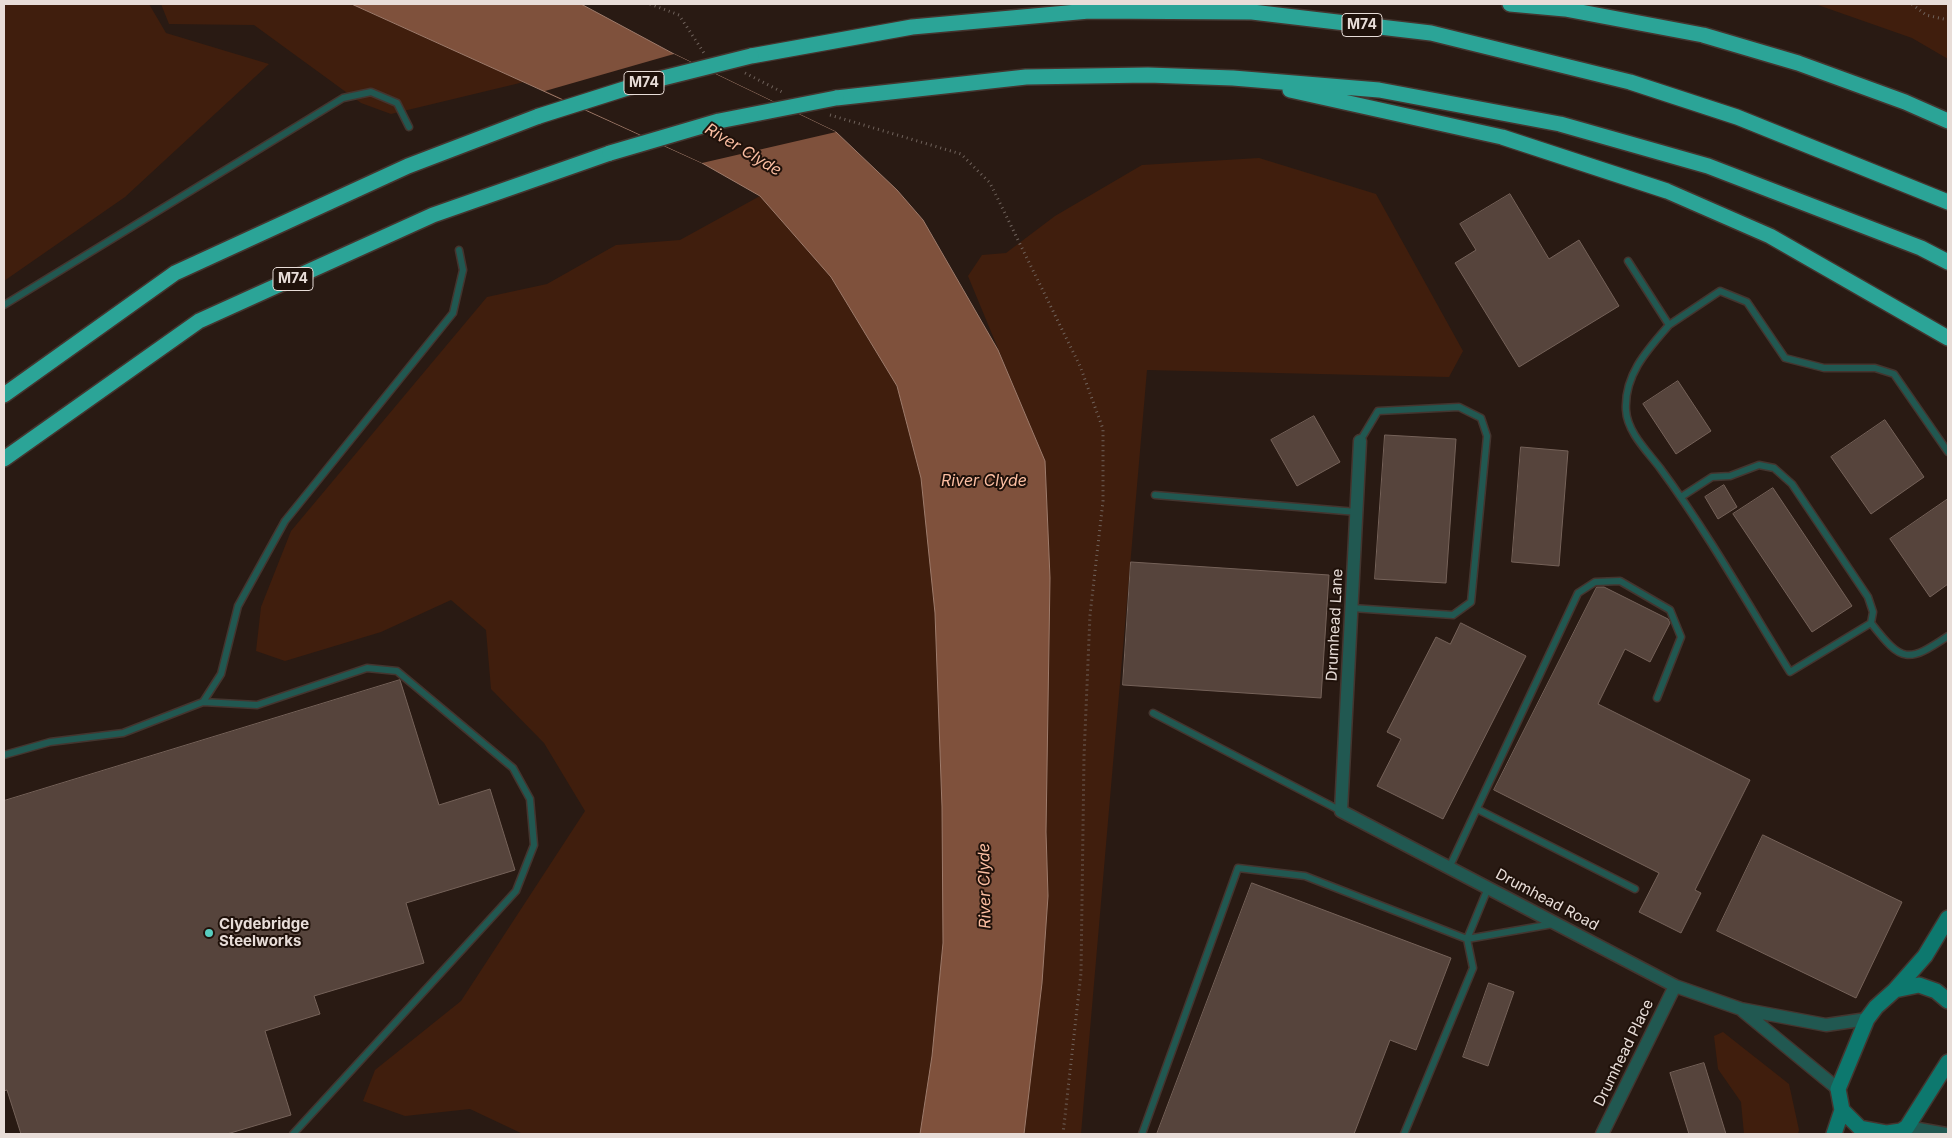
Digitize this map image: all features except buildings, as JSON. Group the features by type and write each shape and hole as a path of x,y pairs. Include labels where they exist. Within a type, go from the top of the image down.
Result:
{"highway":[{"name":"M74","path":"4,395 175,273 408,166 539,116 643,83 751,56 912,27 1172,4"},
{"path":"1510,4 1565,9 1703,35 1798,63 1905,102 1948,121"},
{"name":"M74","path":"1089,11 1252,12 1431,33 1630,82 1728,114 1948,202"},
{"name":"M74","path":"4,459 199,321 433,215 610,153 719,121 836,98 1026,77 1148,75 1233,78 1379,90 1560,124 1708,166 1920,248 1948,262"},
{"name":"M74","path":"1233,78 1502,137 1667,191 1770,236 1948,338"}],"street":[{"name":"Drumhead Lane","path":"1341,811 1360,441"},
{"name":"Drumhead Road","path":"1341,811 1675,986 1741,1009"},
{"path":"1834,1134 1842,1110 1838,1089 1868,1019 1876,1007 1895,990 1925,956 1948,918"},
{"path":"1895,990 1919,985 1936,990 1948,1001"},
{"name":"Drumhead Place","path":"1602,1134 1675,986"},
{"path":"1741,1009 1826,1025 1868,1019"},
{"path":"1741,1009 1838,1089"},
{"path":"1842,1110 1860,1128 1887,1134 1901,1131 1907,1127 1948,1062"},
{"path":"1907,1127 1946,1134"}],"lane":[{"path":"4,305 343,98 371,92 397,103 409,127"},
{"path":"203,702 220,674 238,606 285,521 453,313 463,270 459,250"},
{"path":"1628,261 1668,325"},
{"path":"1681,497 1712,477 1730,476 1759,465 1774,468 1792,484 1868,598 1874,612 1871,624 1790,672 1681,497 1632,430 1626,413 1626,394 1632,372 1668,325 1720,291 1747,302 1785,358 1824,368 1875,368 1894,374 1948,452"},
{"path":"1352,608 1453,615 1471,602 1487,436 1481,418 1459,407 1378,411 1360,441"},
{"path":"1155,495 1357,512"},
{"path":"1449,868 1578,593 1595,582 1620,581 1670,610 1681,637 1657,698"},
{"path":"1871,624 1896,651 1910,656 1922,654 1948,636"},
{"path":"4,755 50,742 123,733 203,702 257,705 367,668 398,671 513,768 530,799 534,845 516,891 293,1134"},
{"path":"1153,714 1341,811"},
{"path":"1477,809 1635,889"},
{"path":"1142,1134 1238,868 1305,876 1467,939 1556,924"},
{"path":"1404,1134 1473,968 1467,939 1488,888"}],"path":[{"path":"650,4 679,15 702,52 711,56"},
{"path":"1912,4 1926,15 1948,20"},
{"path":"737,69 788,95"},
{"path":"823,112 878,131 961,154 990,183 1080,366 1103,429 1103,501 1090,615 1084,756 1080,973 1063,1134"}],"shaded area":[{"path":"4,4 149,4 166,33 269,64 125,197 4,281"},
{"path":"161,4 352,4 524,82 391,114 361,103 254,25 169,24"},
{"path":"1815,4 1948,4 1948,59 1912,38"},
{"path":"1259,158 1376,194 1463,351 1449,377 1147,370 1081,1134 1024,1134 1042,983 1048,896 1046,832 1050,578 1045,462 968,276 982,255 1006,253 1055,216 1142,165"},
{"path":"760,196 831,277 897,386 921,478 935,613 942,807 943,943 932,1056 920,1134 523,1134 470,1109 405,1116 363,1101 375,1070 461,1001 585,811 544,743 491,689 486,630 451,600 381,632 285,661 256,651 261,607 291,531 487,297 547,284 616,245 680,240"},
{"path":"1723,1032 1789,1084 1799,1130 1798,1134 1744,1134 1741,1102 1718,1069 1714,1036"}],"water":[{"name":"River Clyde","path":"352,4 581,4 674,54 836,132 897,190 923,220 998,350 1045,461 1050,578 1046,832 1048,896 1042,983 1024,1134 920,1134 932,1056 943,943 942,807 935,613 921,478 897,386 831,277 760,196 702,163"}],"pier":[{"path":"674,54 836,132 702,163 545,91"}],"place":[{"name":"Clydebridge Steelworks","path":"209,933"}]}
